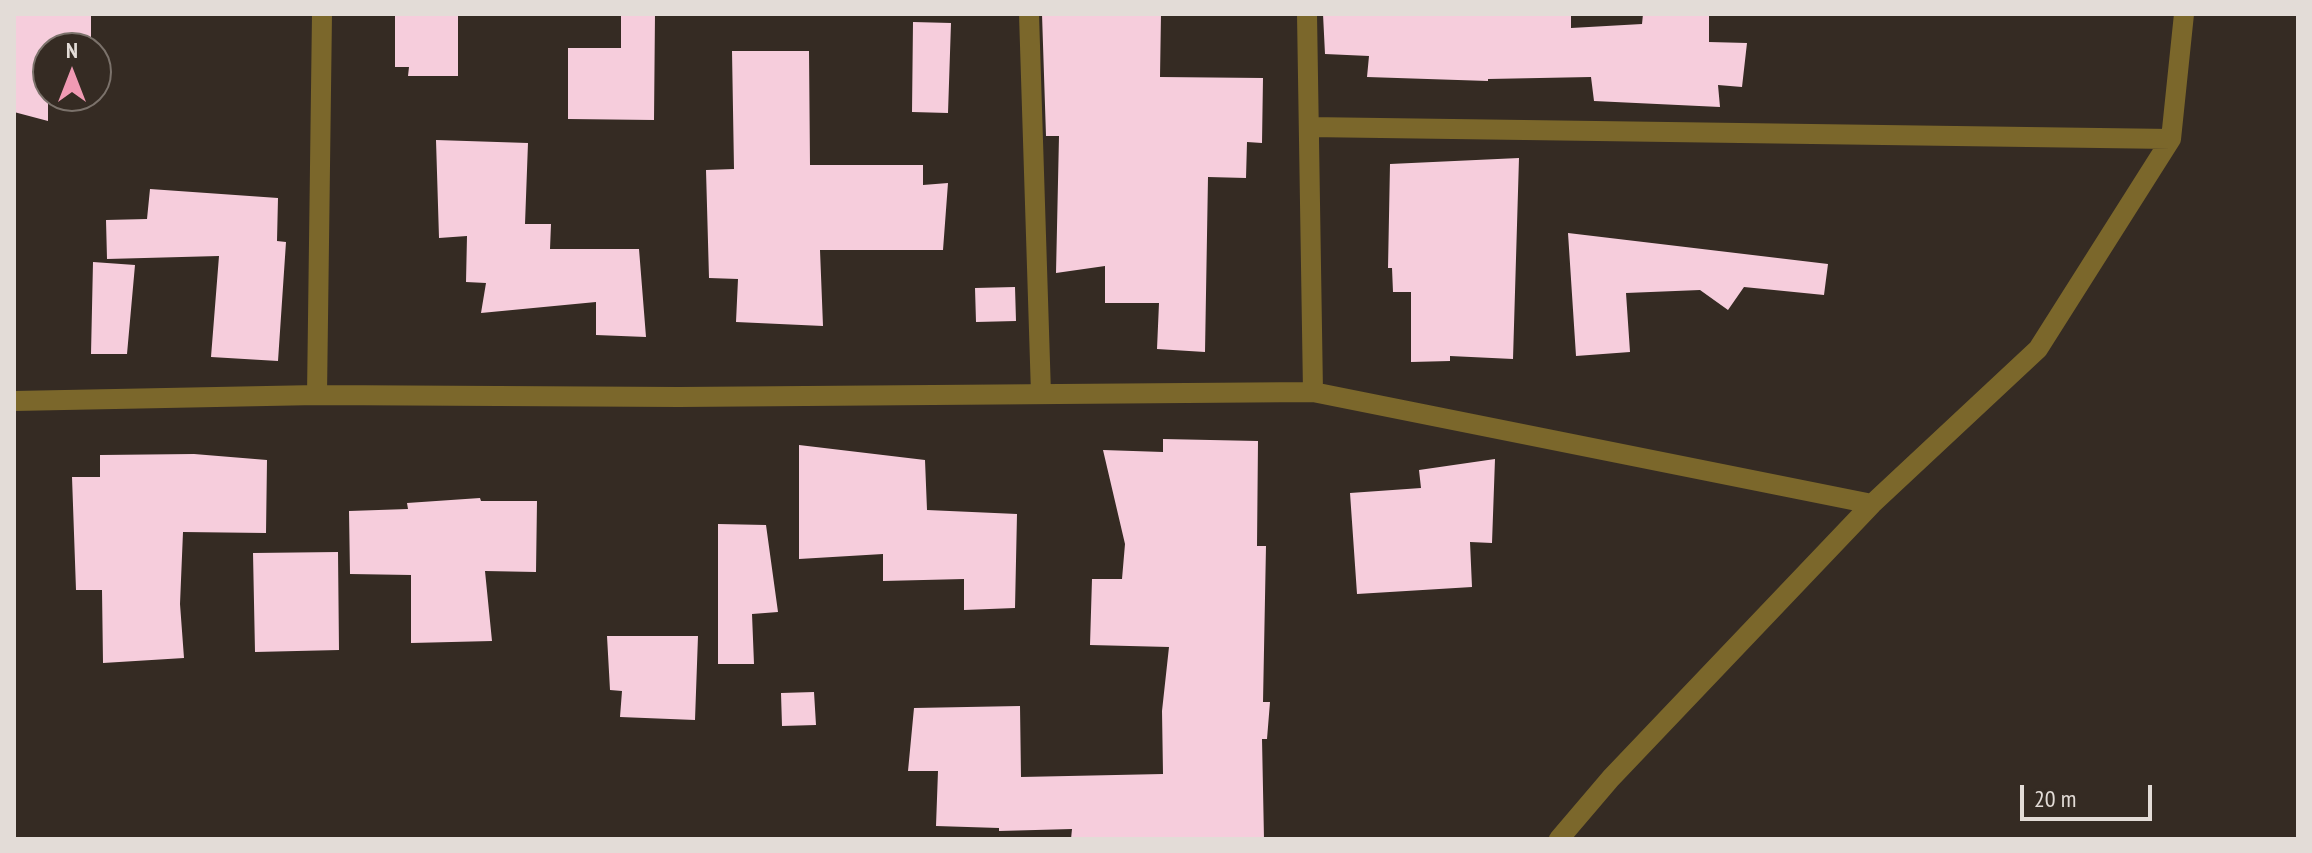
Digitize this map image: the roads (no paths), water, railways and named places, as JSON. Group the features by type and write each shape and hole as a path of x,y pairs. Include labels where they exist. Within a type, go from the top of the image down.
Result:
{"street":[{"path":"317,395 322,14"},
{"path":"1029,14 1041,394"},
{"path":"1307,14 1313,392"},
{"path":"1559,839 1611,778 1872,504 2038,349 2171,139 2184,14"},
{"path":"1309,127 2171,139"},
{"path":"14,401 317,395 1313,392 1872,504"}]}
